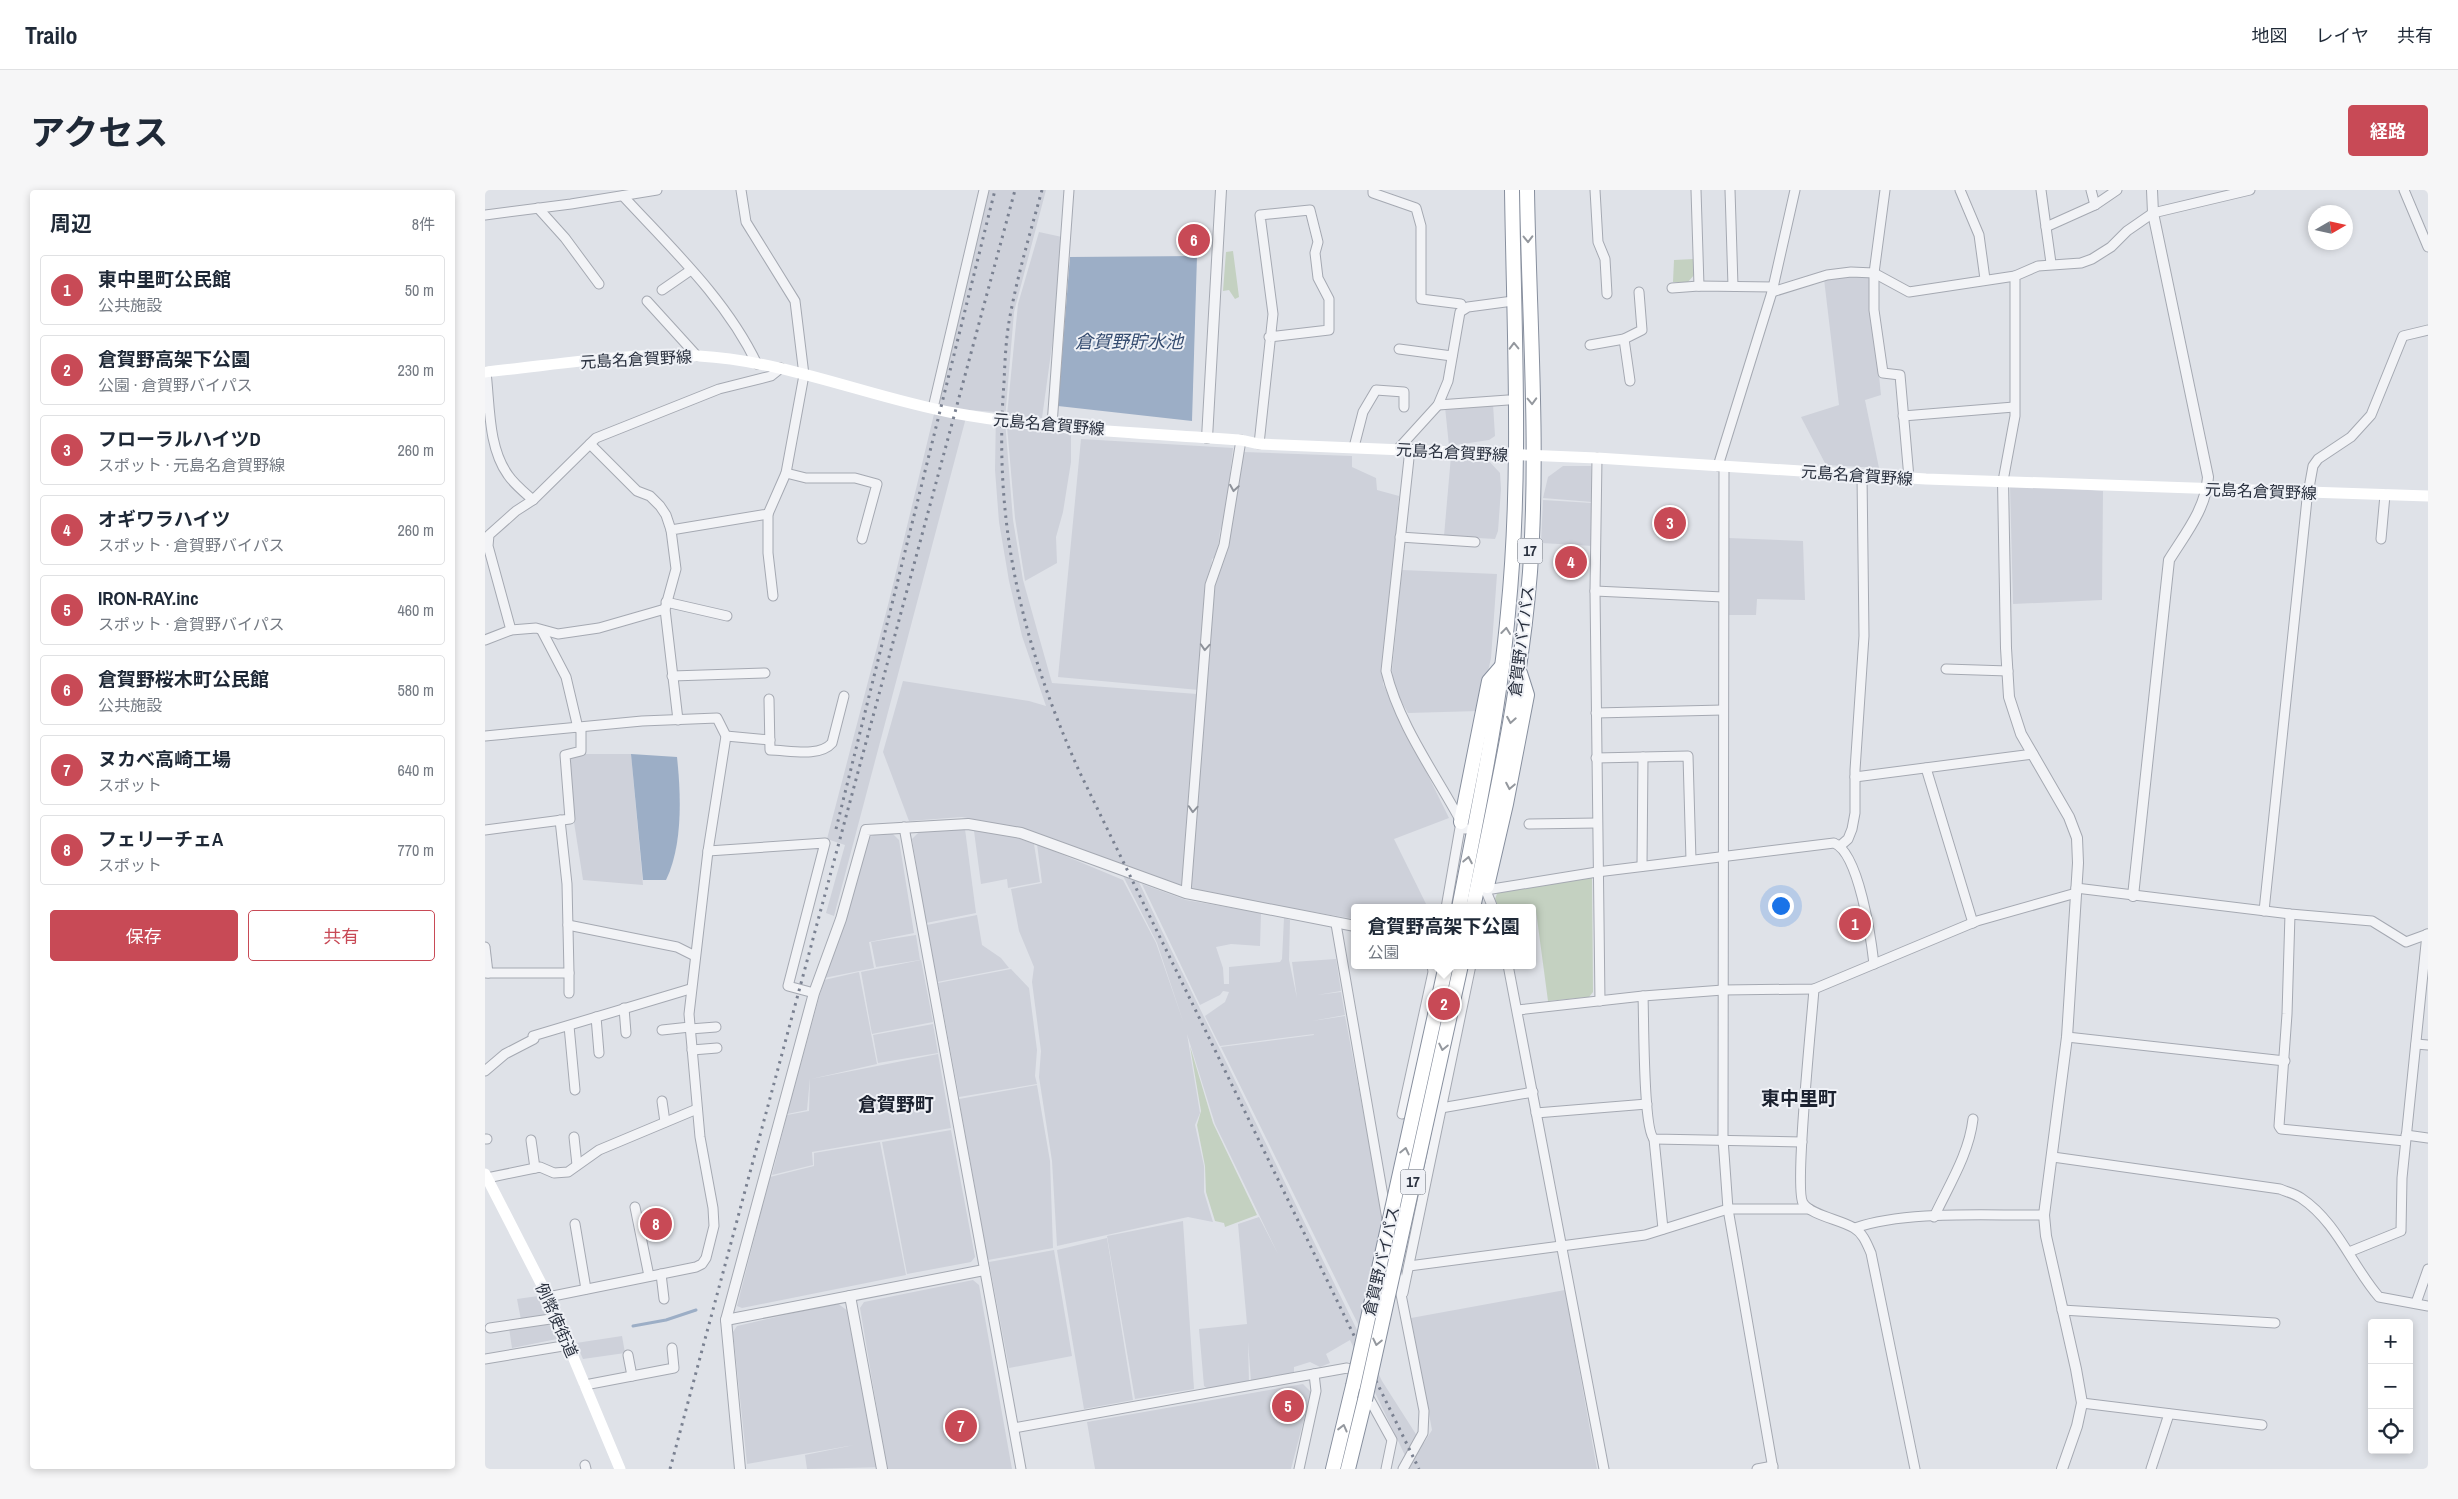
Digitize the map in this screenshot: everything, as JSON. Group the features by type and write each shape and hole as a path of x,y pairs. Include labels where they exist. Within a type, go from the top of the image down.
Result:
{"highway":[{"name":"倉賀野バイパス","path":"1460,904 1493,732 1512,567 1515,455 1512,190"},
{"name":"倉賀野バイパス","path":"1474,904 1519,670 1530,571 1534,456 1527,190"},
{"path":"1463,825 1489,681 1502,666"},
{"path":"1485,887 1506,804 1527,695 1519,670"},
{"name":"倉賀野バイパス","path":"1333,1469 1445,969"},
{"name":"倉賀野バイパス","path":"1348,1469 1460,969"}],"main road":[{"name":"元島名倉賀野線","path":"485,372 642,356 697,356 781,368 933,408 975,416 1051,425 1241,440 1259,444 1597,458 1909,478 2428,496"},
{"name":"例幣使街道","path":"486,1176 548,1296 620,1469"}],"street":[{"path":"485,215 657,190"},
{"path":"741,190 746,222 795,301 804,375 786,473 768,514 768,553 773,596"},
{"path":"933,408 984,190"},
{"path":"1051,425 1069,190"},
{"path":"1207,438 1221,190"},
{"path":"1373,190 1373,193 1416,208 1421,226 1421,299 1461,304 1463,308"},
{"path":"1595,190 1598,242 1605,259 1607,294"},
{"path":"1696,190 1699,286"},
{"path":"1730,190 1733,286"},
{"path":"1757,1469 1773,1468 1728,1209 1723,1139 1724,856 1721,466 1772,289 1795,190"},
{"path":"1885,190 1874,274 1874,310 1883,373 1900,374 1909,478"},
{"path":"1960,190 1979,235 1985,279"},
{"path":"2041,190 2051,264"},
{"path":"2091,190 2095,205"},
{"path":"2045,227 2095,205 2117,190"},
{"path":"2133,896 2169,560 2198,514 2207,489 2207,470 2153,213 2152,190"},
{"path":"1672,288 1733,286 1772,289 1827,275 1851,272 1874,274 1909,292 1985,279 2015,276 2038,266 2081,263 2092,259 2111,247 2127,231 2153,213 2250,190"},
{"path":"2404,190 2428,247"},
{"path":"623,196 691,270 745,338 757,364"},
{"path":"539,208 565,238 599,284"},
{"path":"1259,444 1269,337 1273,314 1260,215 1310,210 1318,242 1315,253 1318,278 1325,288 1329,299 1329,330 1269,337"},
{"path":"662,290 691,270"},
{"path":"2015,276 2015,416 2003,481 2009,697 2014,717 2069,816 2077,838 2076,890 2067,1037 2044,1215 2046,1236 2082,1403 2077,1426 2062,1469"},
{"path":"1590,345 1623,339 1643,330 1639,292"},
{"path":"647,301 697,356"},
{"path":"1397,449 1438,405 1448,381 1460,312 1463,308 1513,301"},
{"path":"2264,911 2308,493 2313,466 2318,459 2351,437 2371,415 2403,336 2428,330"},
{"path":"1623,339 1630,381"},
{"path":"1399,349 1452,356"},
{"path":"511,630 488,539 489,535 516,511 533,500 596,438 719,389 771,376 781,368"},
{"path":"485,372 494,444 500,462 509,476 533,500"},
{"path":"1354,447 1363,412 1376,390 1403,392 1404,407"},
{"path":"1438,405 1508,400"},
{"path":"1903,416 2014,407"},
{"path":"1187,893 1210,585 1224,545 1241,440"},
{"path":"590,444 637,491 650,496 660,506 666,515 671,530 676,569 666,606 678,720"},
{"path":"1410,450 1400,537 1392,646 1386,671 1391,692 1441,789 1463,825 1447,904"},
{"path":"1597,458 1595,591 1600,1001"},
{"path":"786,473 806,478 855,478 877,484 862,539"},
{"path":"1840,846 1848,839 1853,829 1864,636 1861,475"},
{"path":"2381,539 2385,495"},
{"path":"671,530 768,514"},
{"path":"1400,537 1475,542"},
{"path":"1595,591 1723,597"},
{"path":"485,640 511,630 536,628 558,634 599,628 666,606 727,616"},
{"path":"485,830 570,819 565,754 581,752 579,728 566,677 542,631"},
{"path":"1946,669 2007,671"},
{"path":"673,676 765,674"},
{"path":"769,699 770,750 816,751 827,748 832,743 844,696"},
{"path":"1596,713 1723,710"},
{"path":"485,736 642,721 717,718 726,736 708,851 690,989 690,1028 697,1109 700,1137 713,1208 714,1226 706,1258 703,1264 548,1296"},
{"path":"726,736 770,740"},
{"path":"1855,777 2033,754"},
{"path":"1596,758 1688,756 1691,860"},
{"path":"1642,866 1643,757"},
{"path":"1926,768 1973,923"},
{"path":"559,820 567,884 569,993"},
{"path":"1529,824 1597,823"},
{"path":"740,1469 726,1320 814,993 841,919 866,830 968,824 1021,833 1187,893 1351,926"},
{"path":"904,827 1021,1469"},
{"path":"708,851 825,843 788,986 814,993"},
{"path":"1491,904 1485,887 1834,843 1840,846 1850,860 1864,907 1874,964"},
{"path":"1518,1010 1643,996 1723,990 1814,989 1973,923 2076,890 2289,914 2372,921 2406,942 2427,934 2401,1178 2401,1231 2349,1252"},
{"path":"2289,914 2285,1061 2279,1126 2281,1129 2428,1138"},
{"path":"568,924 677,947 695,956"},
{"path":"1336,924 1401,1298 1424,1411 1423,1434 1403,1469"},
{"path":"485,947 487,973 569,973"},
{"path":"1402,1114 1433,969"},
{"path":"1401,1298 1470,969"},
{"path":"1509,969 1604,1469"},
{"path":"485,1070 505,1054 534,1039 533,1036 690,989"},
{"path":"1809,1209 1803,1203 1800,1189 1814,989"},
{"path":"1643,996 1649,1133 1654,1139 1663,1229"},
{"path":"624,1008 626,1033"},
{"path":"596,1016 599,1053"},
{"path":"569,1026 575,1090"},
{"path":"662,1030 716,1027"},
{"path":"2067,1037 2285,1061"},
{"path":"2416,1044 2428,1045"},
{"path":"692,1050 717,1048"},
{"path":"1441,1108 1533,1092"},
{"path":"662,1101 665,1122"},
{"path":"1537,1113 1647,1104"},
{"path":"486,1176 540,1167 554,1172 568,1172 599,1150 697,1109"},
{"path":"1934,1217 1962,1160 1971,1135 1973,1118"},
{"path":"573,1136 577,1165"},
{"path":"1654,1139 1802,1142"},
{"path":"531,1140 535,1168"},
{"path":"2053,1157 2280,1189 2301,1198 2314,1210 2349,1252 2368,1285 2379,1297 2416,1302 2428,1306"},
{"path":"635,1207 649,1276"},
{"path":"1409,1266 1645,1235 1728,1209 1809,1209 1855,1228 1864,1238 1871,1253 1915,1469"},
{"path":"1855,1228 1874,1222 1934,1217 2044,1215"},
{"path":"575,1224 586,1289"},
{"path":"2416,1302 2428,1269"},
{"path":"726,1320 984,1270"},
{"path":"661,1274 664,1299"},
{"path":"850,1296 882,1469"},
{"path":"2062,1310 2275,1323"},
{"path":"490,1328 557,1318"},
{"path":"485,1359 569,1345"},
{"path":"585,1385 675,1368 672,1348"},
{"path":"628,1355 632,1376"},
{"path":"1014,1428 1347,1368 1355,1371 1392,1440 1386,1469"},
{"path":"1299,1469 1316,1391 1315,1374"},
{"path":"2082,1403 2262,1425"},
{"path":"2151,1469 2169,1414"}],"shaded area":[{"path":"988,190 1046,190 1014,312 1005,420 1013,520 1023,580 1052,683 1197,694 1183,888 1136,876 1162,931 1382,1381 1419,1439 1424,1443 1432,1430 1411,1318 1565,1290 1597,1469 1408,1469 1410,1466 1350,1340 1326,1354 1330,1363 1320,1367 1310,1362 1294,1367 1294,1374 1251,1381 1248,1342 1249,1382 1208,1389 1204,1386 1199,1329 1247,1324 1238,1224 1259,1217 1278,1254 1215,1124 1187,1034 1200,1113 1195,1125 1204,1166 1204,1192 1213,1222 1188,1217 1057,1246 1052,1161 1039,1077 1041,1051 1032,982 1034,967 1019,931 1011,889 1042,883 1037,844 1123,880 1156,943 1184,1024 1157,943 1120,870 1027,831 1005,825 962,817 909,821 883,752 903,681 1029,701 1046,706 1022,636 1009,581 999,522 995,470 996,412 968,410 834,916 826,913 845,845 827,839 889,601"},
{"path":"1039,232 1062,237 1055,324 1042,418 1007,415 1018,304"},
{"path":"1851,274 1869,277 1881,395 1865,400 1879,468 1826,465 1801,417 1839,405 1824,279"},
{"path":"1493,404 1495,436 1489,440 1449,446 1445,407"},
{"path":"1007,426 1071,431 1071,462 1063,512 1056,537 1057,563 1025,581 1015,518"},
{"path":"1081,439 1233,448 1225,518 1220,531 1217,556 1212,559 1199,690 1058,677"},
{"path":"1244,452 1352,456 1352,467 1376,478 1377,490 1399,496 1383,684 1449,818 1394,839 1426,904 1351,904 1351,918 1193,892 1190,886 1212,586 1226,546"},
{"path":"1451,456 1486,458 1500,473 1501,489 1498,531 1495,539 1444,536"},
{"path":"1563,466 1591,466 1592,502 1543,498 1548,477"},
{"path":"2010,485 2103,491 2102,600 2013,604"},
{"path":"1543,500 1592,503 1593,546 1541,543"},
{"path":"1728,538 1803,541 1805,600 1757,599 1756,615 1728,615"},
{"path":"1402,570 1497,574 1491,658 1479,711 1408,713 1394,688 1392,670"},
{"path":"584,754 631,754 643,885 583,880 574,822 570,758"},
{"path":"965,829 976,913 926,923 912,839 920,831"},
{"path":"974,831 1004,833 1034,844 1040,882 1008,888 1007,879 981,884"},
{"path":"892,833 899,840 914,933 869,942 874,968 824,978 868,838 876,834"},
{"path":"1142,884 1186,900 1261,913 1260,946 1231,944 1216,947 1223,968 1224,984 1229,984 1229,967 1280,962 1282,959 1284,918 1290,920 1289,960 1297,998 1292,962 1336,959 1341,991 1317,995 1341,992 1345,1015 1312,1021 1345,1016 1383,1216 1359,1326 1221,1047 1314,1034 1220,1046 1205,1016 1225,1002 1229,992 1223,991 1220,995 1200,1005"},
{"path":"977,915 982,945 1001,958 1009,968 937,982 927,925"},
{"path":"916,935 920,960 876,967 871,942"},
{"path":"921,960 933,1022 872,1034 861,972"},
{"path":"1011,969 1029,988 1037,1050 1035,1076 1037,1084 959,1097 938,983"},
{"path":"859,972 877,1064 811,1079 938,1054 951,1128 812,1152 813,1165 772,1175 787,1115 809,1111 810,1078 807,1110 787,1114 824,980"},
{"path":"933,1024 938,1053 878,1063 873,1035"},
{"path":"1037,1085 1050,1161 1053,1248 988,1260 959,1099"},
{"path":"951,1130 975,1257 971,1262 907,1274 882,1142"},
{"path":"880,1142 906,1275 742,1308 737,1306 770,1177 814,1166 814,1153"},
{"path":"1183,1221 1194,1389 1135,1399 1107,1236"},
{"path":"1107,1238 1133,1400 1084,1409 1057,1250"},
{"path":"1054,1250 1072,1356 1009,1368 989,1262"},
{"path":"973,1280 979,1285 1012,1469 888,1469 887,1467 807,1469 805,1455 854,1445 747,1464 733,1332 737,1326 837,1303 848,1311 872,1442 882,1439 860,1308 864,1302"},
{"path":"538,1296 545,1316 521,1320 517,1299"},
{"path":"546,1324 551,1326 557,1339 512,1348 509,1328"},
{"path":"622,1336 625,1353 583,1359 576,1343"},
{"path":"1303,1384 1311,1392 1291,1469 1095,1469 1087,1422"}],"green space":[{"path":"1233,251 1239,297 1235,299 1229,290 1223,291 1226,252"},
{"path":"1694,259 1694,275 1688,282 1673,282 1674,260"},
{"path":"1592,877 1593,992 1589,997 1548,1001 1536,904 1497,904 1495,899 1498,891"},
{"path":"1190,1046 1213,1123 1257,1215 1225,1227 1224,1223 1215,1221 1206,1192 1205,1166 1197,1125 1201,1111"}],"water":[{"name":"倉賀野貯水池","path":"1197,256 1192,421 1058,406 1070,257"},
{"path":"631,754 677,757 680,803 678,836 672,866 666,880 643,880"}],"waterway":[{"path":"633,1326 666,1320 696,1310"}],"railway":[{"path":"836,829 995,190"},
{"path":"670,1469 1015,190"},
{"path":"1042,190 1021,265 1009,320 1005,356 1002,435 1003,485 1008,534 1016,582 1028,630 1042,677 1080,773 1419,1469"}],"place":[{"name":"倉賀野桜木町公民館","path":"1194,240"},
{"name":"フローラルハイツD","path":"1670,523"},
{"name":"オギワラハイツ","path":"1571,562"},
{"name":"東中里町公民館","path":"1855,924"},
{"name":"倉賀野高架下公園","path":"1444,1004"},
{"name":"フェリーチェA","path":"656,1224"},
{"name":"IRON-RAY.inc","path":"1288,1406"},
{"name":"ヌカべ高崎工場","path":"961,1426"}],"district":[{"name":"東中里町","path":"1799,1098"},
{"name":"倉賀野町","path":"896,1104"}]}
